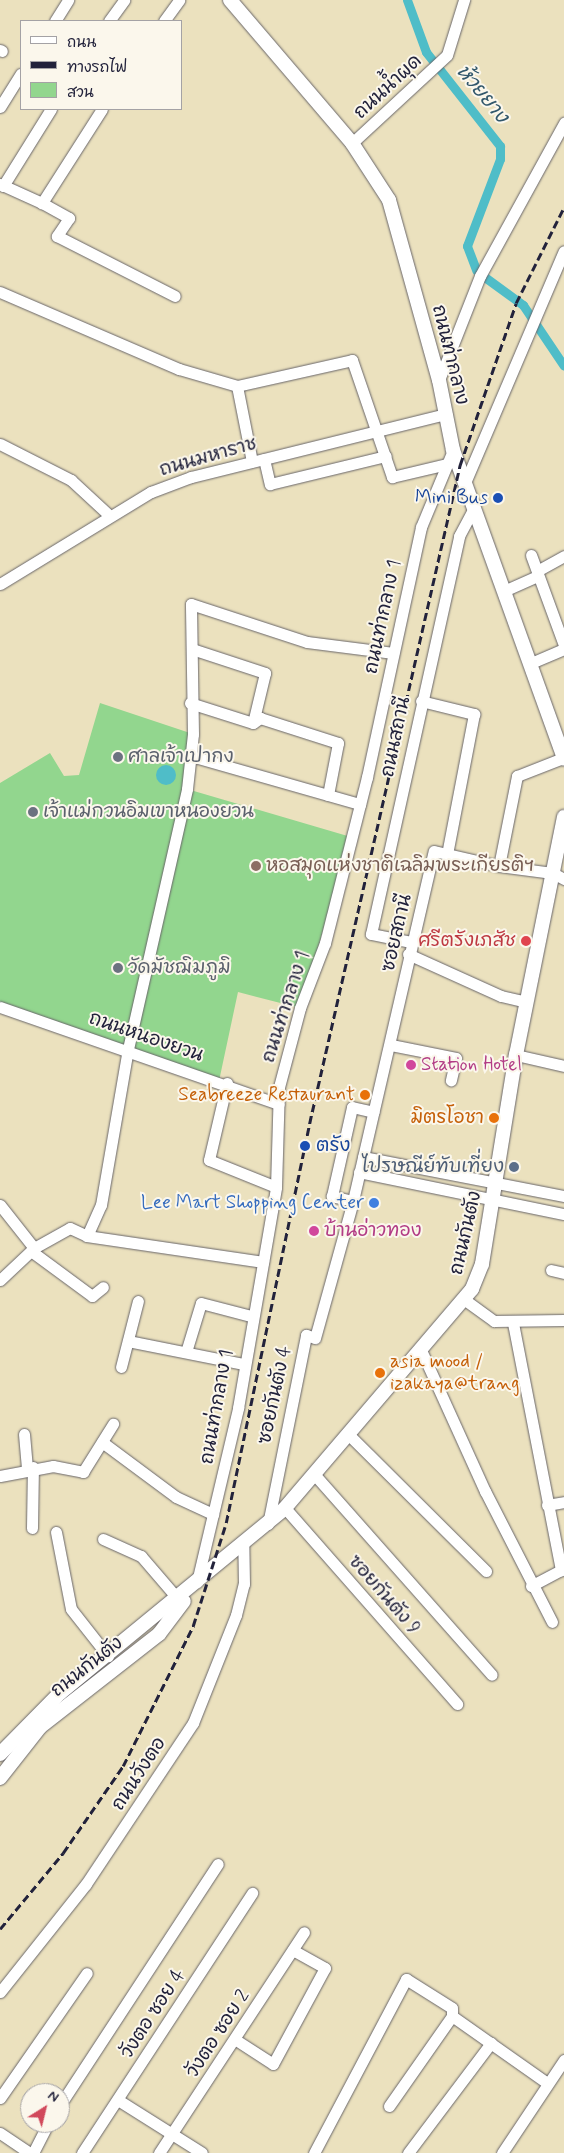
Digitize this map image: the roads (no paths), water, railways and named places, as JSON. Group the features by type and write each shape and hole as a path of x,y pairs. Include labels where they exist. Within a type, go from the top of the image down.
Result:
{"main road":[{"name":"ถนนท่ากลาง","path":"230,0 352,143 389,200 439,380 453,450 473,510 506,590 564,758"},
{"name":"ถนนกันตัง","path":"0,1754 23,1726 196,1585 285,1508 347,1433 465,1300 482,1264 495,1199 496,1181 526,1002 559,876 564,817"},
{"name":"ถนนกันตัง","path":"0,1778 40,1727 158,1634 196,1585"}],"street":[{"path":"56,20 68,0"},
{"path":"110,20 124,0"},
{"path":"165,20 179,0"},
{"name":"ถนนน้ำผุด","path":"352,143 422,82 447,55 464,0"},
{"path":"0,108 20,76"},
{"path":"49,110 2,185 42,203 69,218 57,236 175,296"},
{"path":"42,203 96,111"},
{"path":"439,380 480,276 564,123"},
{"path":"464,485 523,340 564,251"},
{"path":"0,292 179,369 237,386 352,360 392,477 447,464"},
{"path":"237,386 252,462"},
{"name":"ถนนมหาราช","path":"0,584 151,492 252,462 446,414"},
{"path":"0,444 70,480 110,516"},
{"name":"ถนนท่ากลาง 1","path":"196,1585 213,1514 263,1262 276,1187 278,1104 298,1015 325,943 360,804 421,527 453,450"},
{"path":"264,459 270,484 386,456"},
{"name":"ถนนสถานี","path":"411,942 371,934 459,536 473,510"},
{"path":"531,556 564,645"},
{"path":"506,590 564,556"},
{"path":"87,1236 101,1204 128,1049 191,756 191,604 307,642 394,653"},
{"path":"192,649 265,674 253,723"},
{"path":"531,663 564,650"},
{"path":"421,701 474,714 447,854 499,866 559,876"},
{"path":"190,703 253,723"},
{"path":"253,723 260,718 338,743 328,795"},
{"path":"191,756 360,804"},
{"path":"499,866 517,776 564,758"},
{"name":"ซอยสถานี","path":"366,1140 391,1045 408,954 434,851 447,854"},
{"path":"408,954 501,996 526,1002"},
{"name":"ถนนหนองยวน","path":"0,1007 227,1083 278,1104"},
{"path":"391,1045 456,1058 451,1080"},
{"path":"516,1055 564,1066"},
{"path":"227,1083 208,1160 276,1187"},
{"path":"353,1201 332,1196 334,1187 352,1107 373,1112"},
{"name":"ซอยกันตัง 4","path":"268,1524 306,1335 315,1338 353,1201 366,1140"},
{"path":"363,1156 564,1196"},
{"path":"360,1172 564,1214"},
{"path":"0,1206 33,1250 92,1296 103,1287"},
{"path":"2,1275 33,1250 70,1228 87,1236 263,1262"},
{"path":"551,1270 564,1273"},
{"path":"465,1300 494,1321 513,1323 564,1320"},
{"path":"121,1367 138,1301"},
{"path":"186,1352 201,1303 251,1316"},
{"path":"513,1323 561,1570 531,1586"},
{"path":"128,1341 243,1364"},
{"path":"421,1350 531,1586 552,1622"},
{"path":"0,1476 30,1468 83,1472 113,1424"},
{"path":"347,1433 486,1571"},
{"path":"24,1434 30,1468 32,1528"},
{"path":"102,1442 176,1497 213,1514"},
{"path":"314,1474 492,1675"},
{"path":"547,1505 564,1502"},
{"name":"ซอยกันตัง 9","path":"285,1508 457,1704"},
{"path":"56,1532 71,1609 108,1656"},
{"path":"103,1539 141,1556 178,1599"},
{"name":"ถนนวังตอ","path":"0,1992 86,1884 193,1723 236,1615 244,1584 243,1545"},
{"name":"วังตอ ซอย 4","path":"70,2090 218,1864"},
{"name":"วังตอ ซอย 4","path":"82,2153 252,1893"},
{"name":"วังตอ ซอย 2","path":"159,2153 236,2040 304,1932"},
{"path":"236,2040 273,2064 325,1968 293,1950"},
{"path":"0,2098 87,1973"},
{"path":"314,2153 406,1979 452,2008 452,2016 389,2106"},
{"path":"452,2016 547,2083"},
{"path":"408,2153 492,2043"},
{"path":"502,2153 564,2060"},
{"path":"118,2100 202,2153"},
{"path":"0,2133 32,2153 43,2133"}],"water":[{"path":"162,765 170,765 176,771 176,779 170,785 162,785 156,779 156,771"}],"waterway":[{"name":"ห้วยยาง","path":"407,0 426,52 500,146 500,159 467,246 476,270"},
{"name":"ห้วยยาง","path":"486,278 523,305 564,366"}],"railway":[{"path":"0,1929 63,1853 123,1766 193,1626 226,1523 312,1112 460,465 516,303 564,207"}],"place":[{"name":"Mini Bus","path":"498,498"},
{"name":"ศาลเจ้าเปากง","path":"118,757"},
{"name":"เจ้าเเม่กวนอิมเขาหนองยวน","path":"33,812"},
{"name":"หอสมุดแห่งชาติเฉลิมพระเกียรติฯ","path":"256,866"},
{"name":"ศรีตรังเภสัช","path":"526,941"},
{"name":"วัดมัชฌิมภูมิ","path":"118,968"},
{"name":"Station Hotel","path":"411,1065"},
{"name":"Seabreeze Restaurant","path":"365,1095"},
{"name":"มิตรโอชา","path":"494,1118"},
{"name":"ตรัง","path":"305,1146"},
{"name":"ไปรษณีย์ทับเที่ยง","path":"514,1167"},
{"name":"Lee Mart Shopping Center","path":"374,1203"},
{"name":"บ้านอ่าวทอง","path":"314,1231"},
{"name":"asia mood / izakaya@trang","path":"380,1373"}]}
